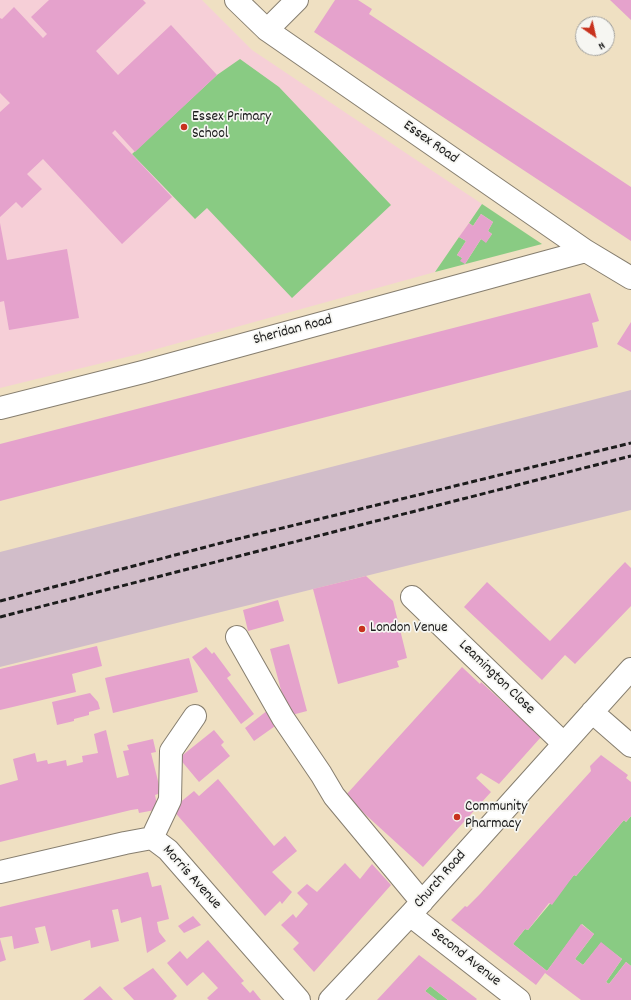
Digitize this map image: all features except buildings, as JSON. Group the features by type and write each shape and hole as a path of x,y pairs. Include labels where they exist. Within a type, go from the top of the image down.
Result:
{"street":[{"name":"Essex Road","path":"236,0 267,30 586,251 631,278"},
{"path":"267,30 298,0"},
{"name":"Sheridan Road","path":"0,408 144,372 586,251"},
{"name":"Leamington Close","path":"412,597 563,743"},
{"name":"Second Avenue","path":"237,637 283,718 334,796 416,908 519,1000"},
{"name":"Church Road","path":"330,1000 416,908 631,669"},
{"path":"592,712 631,746"},
{"path":"152,838 170,800 171,751 195,716"},
{"name":"Morris Avenue","path":"0,872 152,838 168,850 299,1000"}],"shaded area":[{"name":"Essex Primary School","path":"0,0 202,0 252,50 482,204 435,272 135,355 0,388"},
{"path":"631,390 631,510 0,667 0,552"}],"green space":[{"path":"240,59 279,87 391,205 292,298 207,208 195,219 132,154 217,75"},
{"path":"482,204 542,244 435,272 459,237 466,241 457,255 462,258 465,264 481,239 486,242 492,234 488,231 493,222 481,214 473,226 469,223"},
{"path":"631,816 631,966 626,962 609,984 606,982 622,959 601,943 583,965 575,959 594,934 582,924 547,971 513,944 525,929 528,930 574,875 576,876 624,820 626,822"},
{"path":"430,986 448,1000 437,1000 425,991"}],"railway":[{"path":"0,601 221,543 631,443"},
{"path":"0,617 631,456"}],"place":[{"name":"Essex Primary School","path":"184,127"},
{"name":"London Venue","path":"362,629"},
{"name":"Community Pharmacy","path":"457,817"}]}
